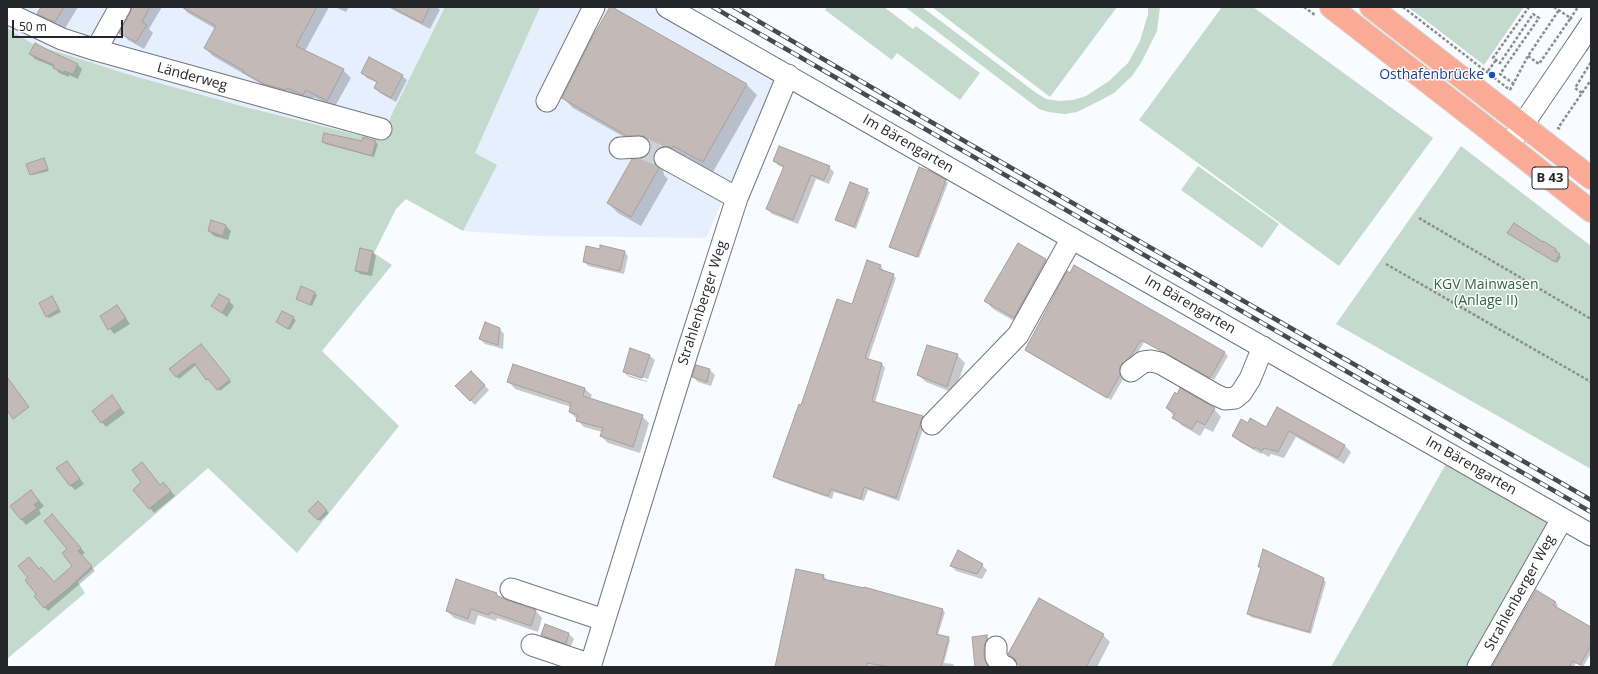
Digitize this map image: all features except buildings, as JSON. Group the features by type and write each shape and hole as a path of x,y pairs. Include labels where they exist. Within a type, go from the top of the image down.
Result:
{"main road":[{"name":"B 43","path":"1331,7 1509,145 1591,211"},
{"name":"B 43","path":"1371,7 1591,178"}],"street":[{"path":"96,50 120,7"},
{"path":"547,101 594,7"},
{"path":"667,7 788,75"},
{"name":"Länderweg","path":"20,14 62,40 381,129"},
{"path":"1509,145 1523,125 1568,39 1591,24"},
{"name":"Strahlenberger Weg","path":"590,666 737,198 788,75"},
{"name":"Im Bärengarten","path":"788,75 1591,535"},
{"path":"665,158 737,198"},
{"path":"932,424 1018,335 1072,238"},
{"path":"1131,371 1143,362 1156,362 1216,395 1225,399 1236,398 1250,379 1263,347"},
{"name":"Strahlenberger Weg","path":"1478,667 1562,519"},
{"path":"511,590 604,620"},
{"path":"532,645 590,666"},
{"path":"996,647 996,657 1001,665 1006,667"}],"path":[{"path":"1403,7 1510,90"},
{"path":"1514,84 1500,74 1539,18 1533,14 1500,63 1493,58 1529,7"},
{"path":"1506,95 1514,84 1528,56 1559,10 1554,7"},
{"path":"1528,56 1539,64 1568,39 1578,7"},
{"path":"1488,72 1496,60"},
{"path":"1582,93 1575,88 1591,62"},
{"path":"1562,131 1558,128 1591,80"},
{"path":"1418,218 1591,319"},
{"path":"1386,264 1591,382"}],"shaded area":[{"path":"7,7 683,7 784,63 706,238 540,236 463,231 406,199 401,145 245,107 127,74 33,44 7,28"}],"green space":[{"path":"445,7 540,7 475,153 497,165 463,231 406,199 396,209 374,253 392,265 322,351 399,426 297,553 208,468 78,582 85,593 7,659 7,28 33,44 127,74 245,107 383,141 391,116"},
{"path":"827,7 884,7 913,29 916,26 980,73 960,100 897,53 892,60 825,10"},
{"path":"905,7 922,7 1035,92 1046,99 1059,101 1073,100 1086,96 1109,81 1128,63 1140,41 1148,14 1148,7 1160,7 1157,31 1141,63 1132,76 1114,93 1077,112 1065,114 1048,112 1039,109"},
{"path":"932,7 1117,7 1050,97"},
{"path":"1222,7 1253,7 1433,138 1339,266 1139,120"},
{"path":"1408,7 1524,7 1484,65"},
{"name":"KGV Mainwasen (Anlage II)","path":"1461,146 1591,246 1591,469 1336,324"},
{"path":"1198,166 1279,224 1262,248 1181,190"},
{"path":"1446,464 1554,525 1473,667 1331,667"}],"tunnel":[{"path":"639,147 665,158"}],"railway":[{"path":"713,7 1591,512"},
{"path":"734,7 919,115 1591,500"}],"place":[{"name":"Osthafenbrücke","path":"1492,75"}]}
